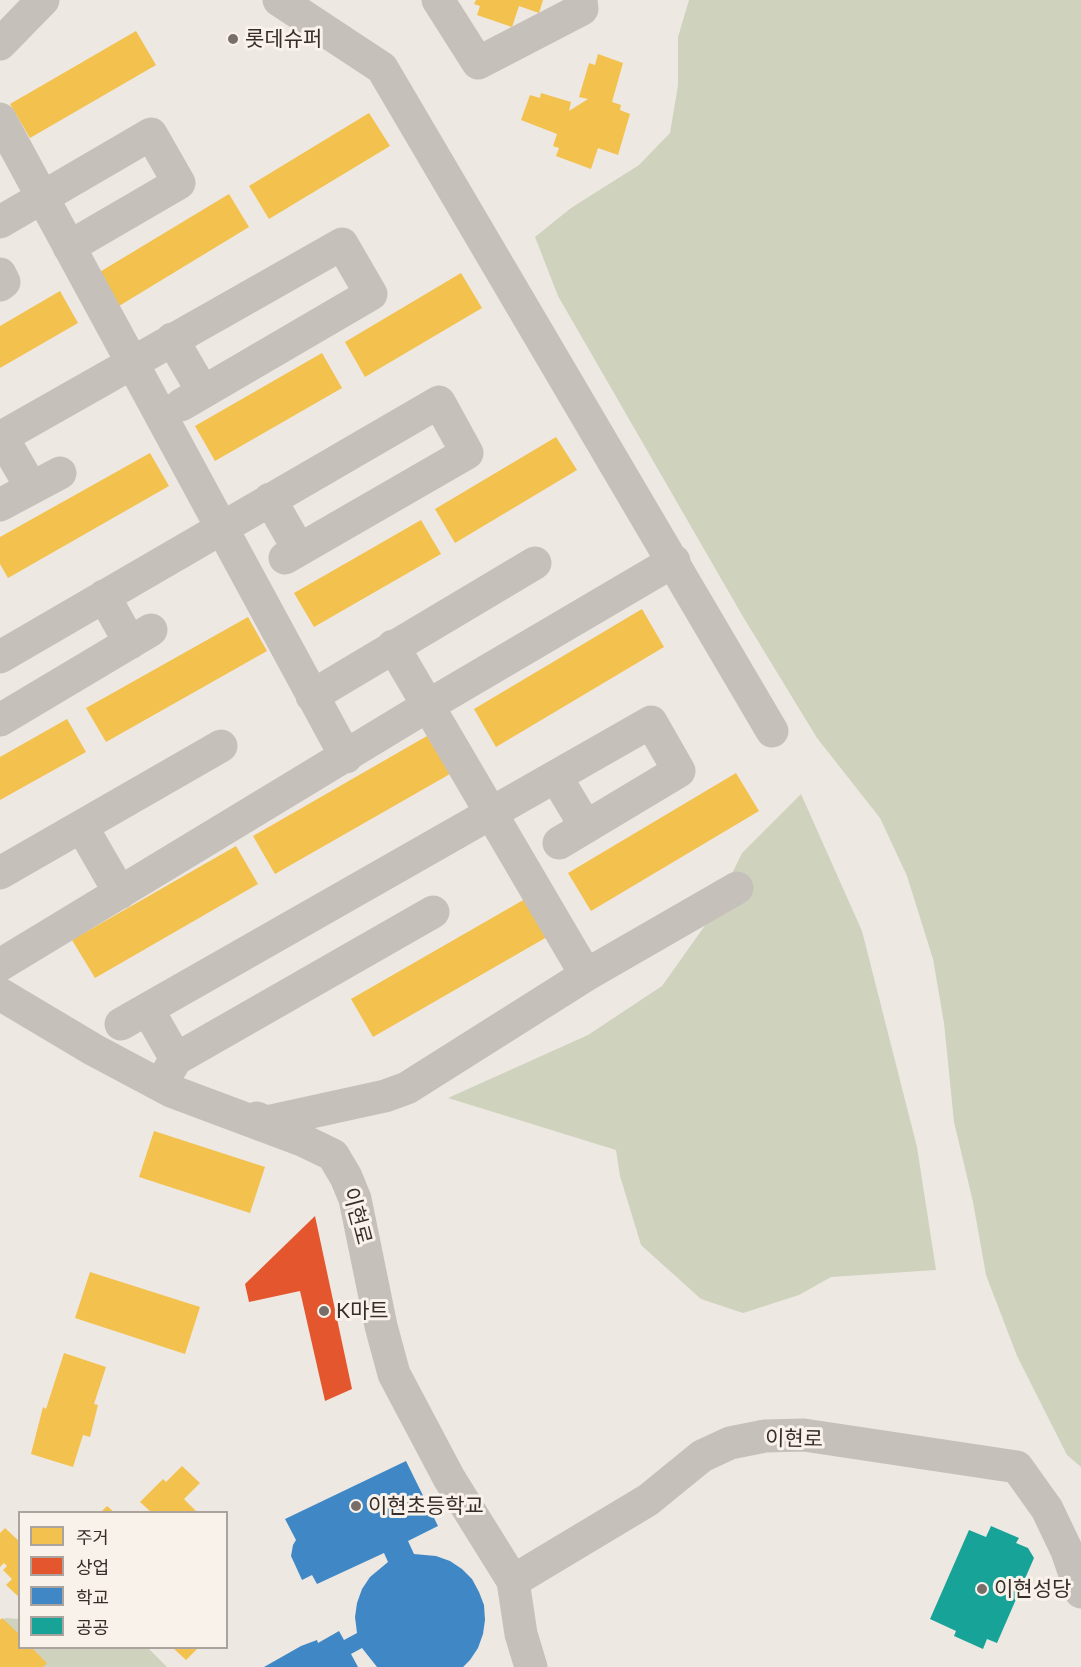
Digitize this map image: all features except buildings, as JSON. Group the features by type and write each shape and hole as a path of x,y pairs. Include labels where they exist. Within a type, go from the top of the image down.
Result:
{"street":[{"path":"0,44 42,0"},
{"path":"279,0 382,68 772,730"},
{"path":"438,0 478,63 582,9 581,0"},
{"path":"0,120 346,757"},
{"path":"0,222 152,134 179,183 69,247"},
{"path":"31,487 1,437 172,339 342,244 371,294 192,398 172,339"},
{"path":"0,274 4,282 0,285"},
{"path":"0,657 270,499 439,402 466,453 292,554 270,499"},
{"path":"0,505 60,472"},
{"path":"0,965 429,705 674,561"},
{"path":"312,696 535,563"},
{"path":"0,720 140,637 104,596"},
{"path":"393,646 586,975"},
{"path":"170,1069 135,1017 651,722 679,771 572,835 556,777"},
{"path":"0,873 221,746"},
{"path":"82,826 120,892"},
{"path":"0,983 10,998 170,1069 266,1122 385,1096 407,1088 586,975 737,888"},
{"path":"170,1069 433,912"},
{"name":"이현로","path":"0,994 94,1050 171,1090 333,1155 356,1199 381,1326 394,1374 449,1478 513,1581 521,1634 531,1667"},
{"name":"이현로","path":"513,1581 648,1500 702,1456 730,1443 765,1436 804,1435 1017,1467 1047,1509 1074,1553"},
{"path":"1074,1553 1081,1592"}],"green space":[{"path":"689,0 1081,0 1081,1467 1067,1455 1017,1356 986,1275 973,1202 954,1122 944,1023 933,959 907,876 880,818 817,738 742,615 558,296 535,237 571,208 639,165 670,133 678,85 678,37"},
{"path":"801,794 862,931 917,1147 936,1270 831,1277 799,1295 743,1313 701,1299 641,1245 620,1176 616,1150 448,1098 588,1035 662,986 711,917 742,853"},
{"path":"18,1619 18,1649 149,1649 167,1667 0,1667 0,1620"}],"place":[{"name":"롯데슈퍼","path":"233,39"},
{"name":"K마트","path":"324,1311"},
{"name":"이현초등학교","path":"356,1506"},
{"name":"이현성당","path":"982,1589"}]}
